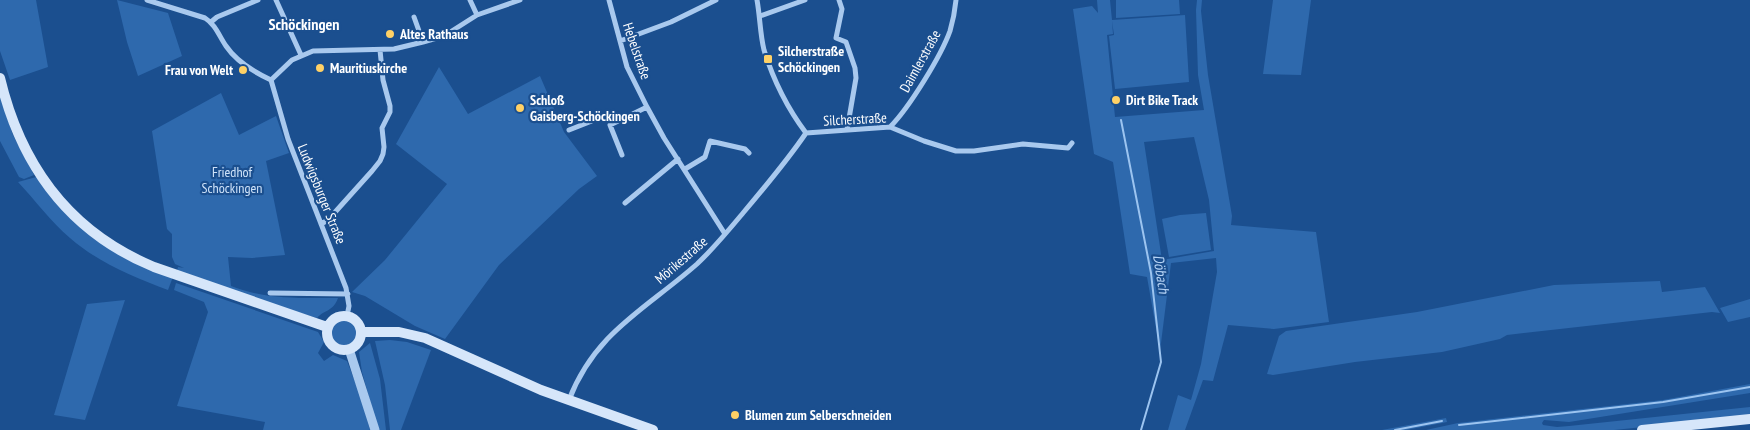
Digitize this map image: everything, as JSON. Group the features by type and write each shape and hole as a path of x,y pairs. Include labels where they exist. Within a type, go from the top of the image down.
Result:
{"main road":[{"path":"0,78 7,107 21,143 36,169 58,199 75,217 99,237 136,260 327,327"},
{"path":"347,316 356,321 361,332 357,343 349,349 339,350 331,344 326,335 327,327 335,318 347,316"},
{"path":"361,332 399,332 425,338 542,390 653,430"},
{"path":"1642,430 1750,419"}],"street":[{"path":"147,0 205,18 212,22 232,52 251,68 272,80 292,60 312,51 332,49 394,49 423,42 444,36 477,15 520,0"},
{"path":"212,22 218,17 258,0"},
{"path":"276,0 301,55"},
{"path":"470,0 477,15"},
{"name":"Hebelstraße","path":"609,0 627,67 647,107 725,234"},
{"path":"620,41 671,22 716,0"},
{"name":"Silcherstraße","path":"757,0 764,50 780,88 806,133 890,127 932,144 956,151 974,151 1023,144 1068,148 1072,143"},
{"path":"760,16 805,0"},
{"path":"839,0 842,9 836,38 846,42 855,68 856,78 847,130"},
{"name":"Daimlerstraße","path":"890,127 901,116 950,32 956,0"},
{"path":"414,17 423,42"},
{"path":"321,224 328,220 372,171 383,154 382,128 390,112 390,106 383,80 380,50"},
{"name":"Ludwigsburger Straße","path":"272,80 288,139 348,294 349,306 347,316"},
{"path":"610,126 647,107"},
{"path":"569,130 606,113 622,155"},
{"name":"Mörikestraße","path":"569,400 586,366 610,336 630,317 697,264 725,234 792,154 806,133"},
{"path":"686,169 705,157 710,141 745,149 749,153"},
{"path":"626,202 678,159"},
{"path":"270,293 348,294"},
{"path":"349,349 375,430"}],"green space":[{"path":"0,0 36,0 48,67 10,80 0,51"},
{"path":"117,0 168,13 182,56 138,76 127,42"},
{"path":"1097,0 1110,0 1112,20 1185,15 1189,82 1115,89 1109,36 1114,35 1112,21 1113,34 1107,35 1115,117 1204,110 1198,75 1196,10 1197,0 1202,0 1201,11 1208,75 1232,216 1231,225 1316,232 1329,322 1274,329 1228,325 1213,381 1203,380 1185,430 1168,430 1178,395 1191,400 1201,364 1217,272 1216,258 1171,263 1160,351 1147,277 1130,274 1113,162 1094,154 1073,9 1092,6 1098,13","holes":["1194,137 1209,200 1214,251 1162,260 1144,142"]},
{"path":"1116,0 1179,0 1180,14 1116,18"},
{"path":"1273,0 1311,0 1301,75 1263,74"},
{"path":"439,67 468,114 540,76 564,132 597,176 579,189 499,265 445,339 415,326 365,296 352,292 385,260 447,184 396,144"},
{"name":"Friedhof Schöckingen","path":"221,93 239,135 276,116 289,153 266,161 285,255 252,258 228,257 231,286 244,291 271,296 338,298 334,306 317,318 177,271 178,267 184,268 175,264 172,257 172,234 167,229 152,131"},
{"path":"0,97 13,135 34,175 24,179 19,177 0,141"},
{"path":"40,176 99,237 174,274 168,290 105,262 81,247 63,232 18,182"},
{"path":"1206,213 1211,250 1169,257 1162,219 1180,215"},
{"path":"1660,281 1662,292 1705,287 1720,313 1712,312 1507,335 1500,339 1442,352 1355,362 1273,375 1267,374 1279,336 1286,331 1417,312 1554,285"},
{"path":"176,283 318,332 324,342 318,353 324,361 333,355 347,361 361,397 370,430 263,430 265,422 177,406 208,312 204,302 174,290"},
{"path":"1750,299 1750,317 1728,322 1720,308"},
{"path":"125,300 85,420 54,415 87,304"},
{"path":"344,320 353,324 357,333 353,342 344,346 335,342 331,333 335,324"},
{"path":"375,341 407,342 431,350 401,430 390,430 385,385"},
{"path":"370,343 380,379 386,430 378,430 362,372 359,352"},
{"path":"1750,384 1750,393 1569,422 1544,420 1542,423 1543,425 1557,427 1750,407 1750,416 1614,430 1426,430 1458,423 1663,400"},
{"path":"1446,418 1447,422 1406,430 1382,430"}],"waterway":[{"name":"Döbach","path":"1121,120 1151,273 1161,362 1141,430"},
{"path":"1459,425 1663,402 1750,387"},
{"path":"1395,430 1442,421"}],"place":[{"name":"Altes Rathaus","path":"390,34"},
{"name":"Silcherstraße Schöckingen","path":"768,59"},
{"name":"Mauritiuskirche","path":"320,68"},
{"name":"Frau von Welt","path":"243,70"},
{"name":"Dirt Bike Track","path":"1116,100"},
{"name":"Schloß Gaisberg-Schöckingen","path":"520,108"},
{"name":"Blumen zum Selberschneiden","path":"735,415"}],"district":[{"name":"Schöckingen","path":"304,24"}]}
